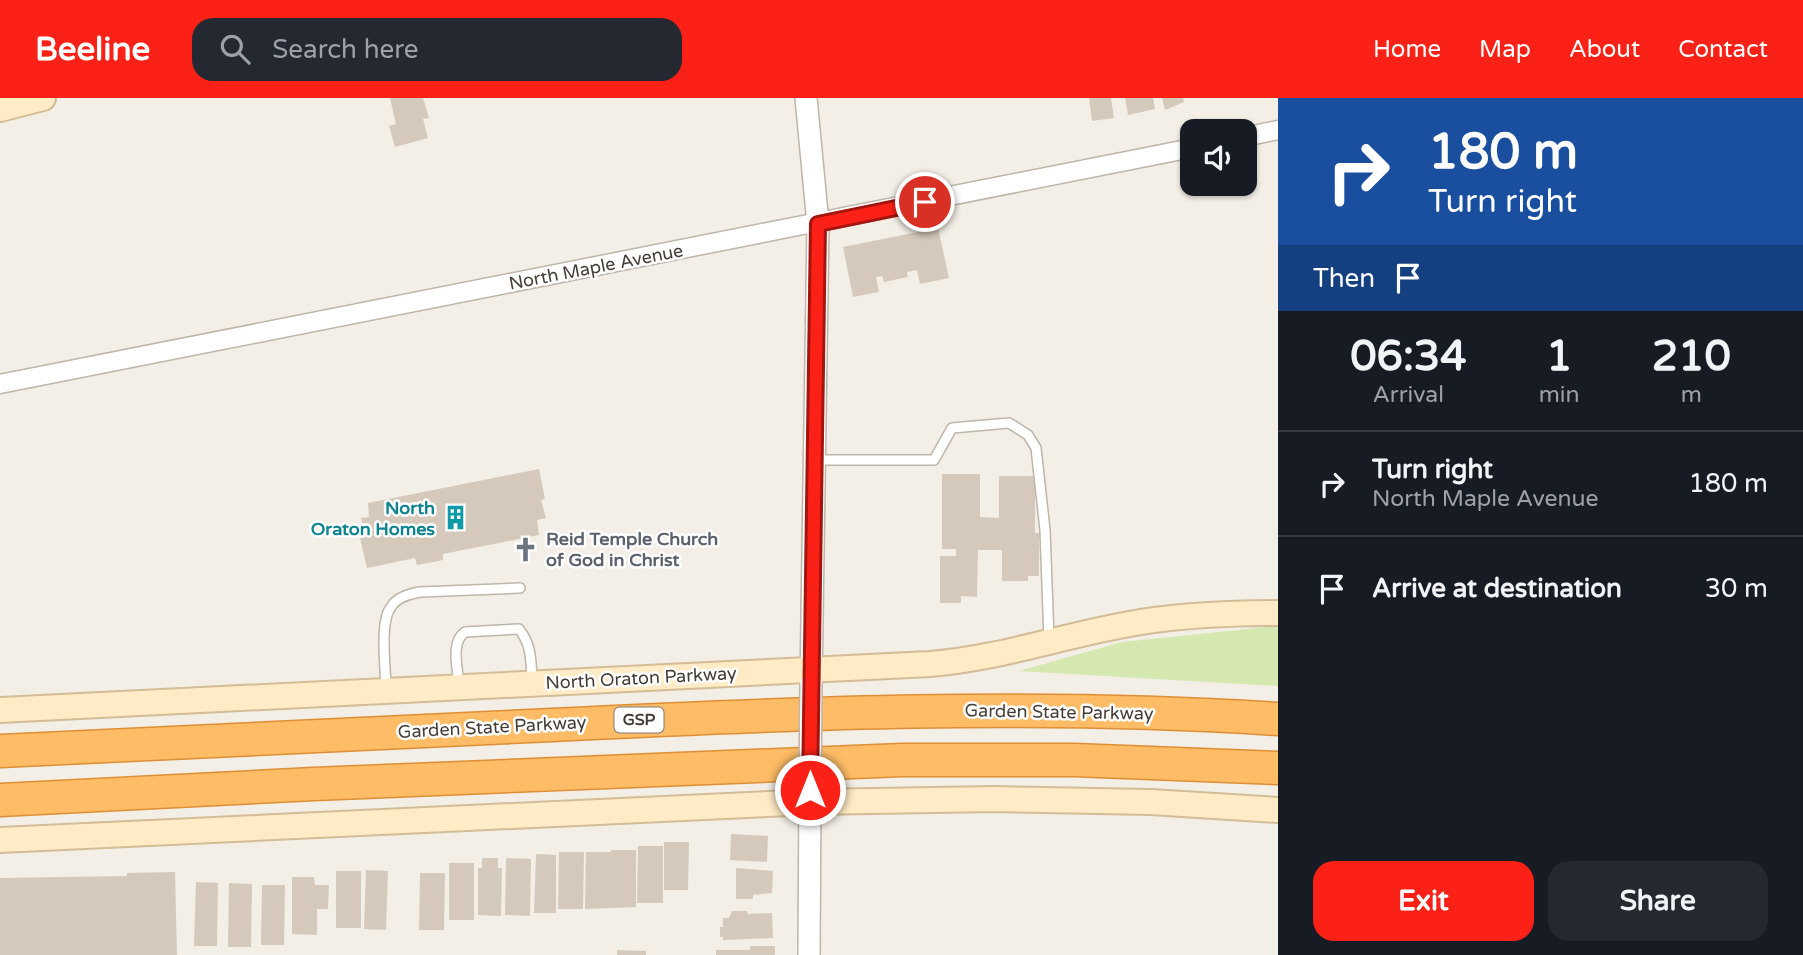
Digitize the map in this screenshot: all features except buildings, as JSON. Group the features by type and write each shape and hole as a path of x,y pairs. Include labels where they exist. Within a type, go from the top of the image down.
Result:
{"highway":[{"name":"Garden State Parkway","path":"0,751 749,715 911,710 1072,711 1278,719"},
{"path":"0,800 328,783 902,760 1060,760 1278,768"}],"main road":[{"path":"0,109 43,98"},
{"name":"North Oraton Parkway","path":"0,710 459,687 811,676 954,662 1126,624 1168,618 1278,613"},
{"path":"0,840 810,796 1059,800 1278,810"}],"street":[{"path":"806,98 818,224 809,955"},
{"path":"1257,134 1278,130"},
{"name":"North Maple Avenue","path":"0,384 1180,150"}],"lane":[{"path":"814,460 934,460 952,428 1009,422 1028,435 1036,448 1045,530 1049,641"},
{"path":"386,691 386,617 393,603 409,594 420,592 520,588"},
{"path":"459,687 456,643 459,636 465,632 505,628 519,629 527,638 532,684"}],"green space":[{"path":"1278,626 1278,686 1019,671 1122,642"}],"place":[{"name":"North Oraton Homes","path":"455,518"},
{"name":"Reid Temple Church of God in Christ","path":"526,549"}],"route":[{"path":"810,790 818,224 925,202"}]}
